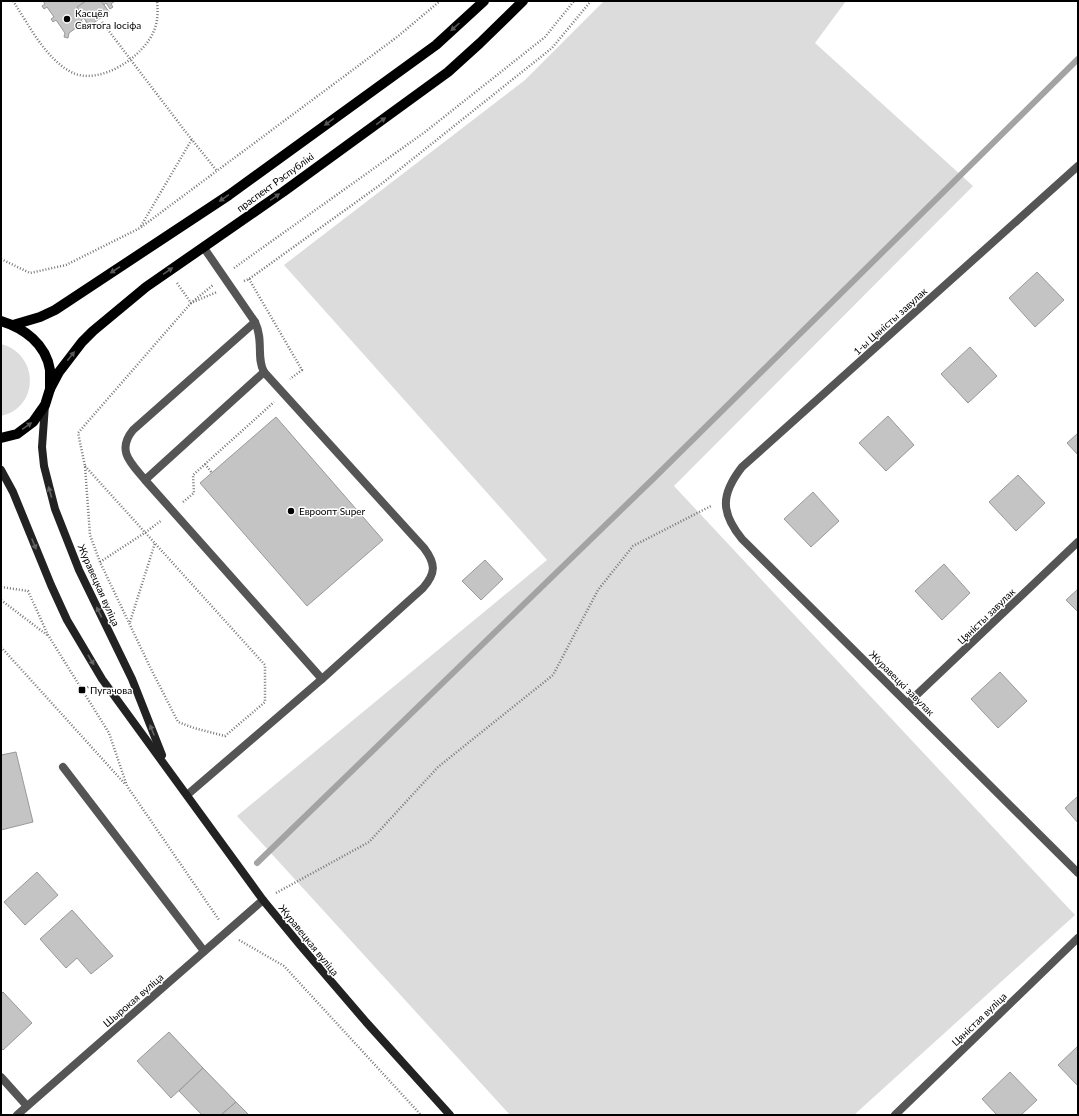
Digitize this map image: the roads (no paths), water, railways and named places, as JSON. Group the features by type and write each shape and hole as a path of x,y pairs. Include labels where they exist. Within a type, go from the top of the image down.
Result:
{"main road":[{"name":"праспект Рэспублікі","path":"13,325 40,317 55,310 229,195 436,45 484,1"},
{"name":"праспект Рэспублікі","path":"1,438 17,434 33,422 45,405 50,389 69,357 93,331 146,286 204,248 448,72 523,1"},
{"name":"праспект Рэспублікі","path":"1,321 13,325 30,335 43,350 50,369 50,389"}],"street":[{"name":"1-ы Цяністы завулак","path":"726,499 729,488 742,467 1078,166"},
{"path":"187,795 322,679 423,588 433,572 432,562 424,548 264,372 261,361 260,335 255,322 204,248"},
{"path":"255,322 133,430 126,442 125,450 127,457 145,480 322,679"},
{"path":"145,480 264,372"},
{"name":"Журавецкая вуліца","path":"45,405 42,447 44,466 56,509 79,570 132,679 167,767"},
{"name":"Журавецкая вуліца","path":"1,470 13,492 67,620 102,679 263,900 327,978 450,1115"},
{"name":"Журавецкі завулак","path":"726,499 726,508 729,519 734,529 742,539 1078,873"},
{"name":"Цяністы завулак","path":"908,703 1078,542"},
{"path":"63,767 204,951"},
{"name":"Шырокая вуліца","path":"17,1115 263,900"},
{"name":"Цяністая вуліца","path":"895,1115 1078,938"},
{"path":"1,1077 27,1106"}],"waterway":[{"path":"257,863 655,477 1078,59"}],"place":[{"name":"Касцёл Святога Іосіфа","path":"67,19"},
{"name":"Евроопт Super","path":"291,511"},
{"name":"Пугачова","path":"82,690"}]}
